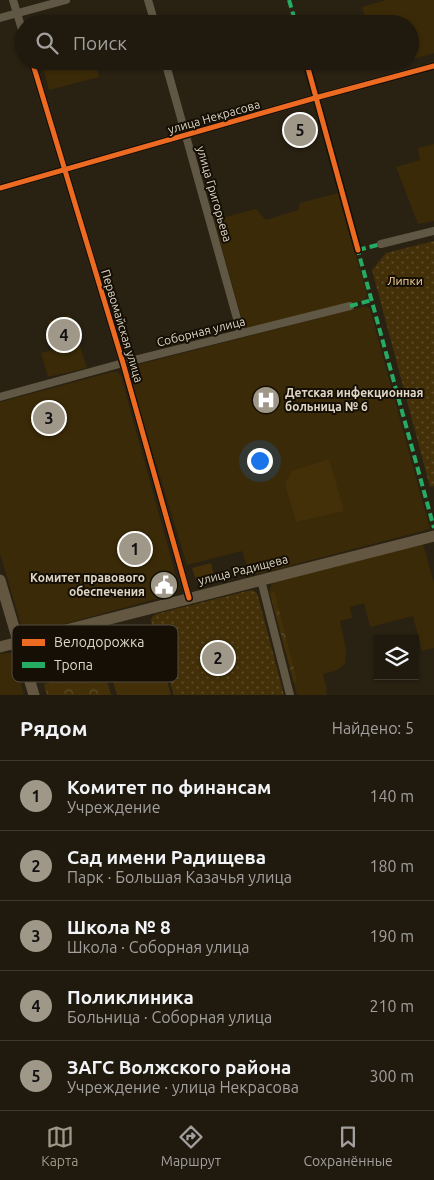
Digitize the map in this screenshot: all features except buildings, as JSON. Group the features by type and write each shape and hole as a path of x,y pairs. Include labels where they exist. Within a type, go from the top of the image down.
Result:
{"street":[{"path":"13,0 17,14"},
{"path":"0,18 66,0"},
{"path":"148,0 152,15"},
{"name":"улица Некрасова","path":"0,188 434,66"},
{"name":"Первомайская улица","path":"35,70 123,363 189,598"},
{"name":"улица Григорьева","path":"168,70 241,333"},
{"path":"381,244 434,231"},
{"name":"Соборная улица","path":"0,398 123,363 350,306"},
{"name":"улица Радищева","path":"89,625 434,536"},
{"path":"0,580 13,625"},
{"path":"261,580 290,695"},
{"path":"30,682 34,695"}],"shaded area":[{"path":"386,0 434,0 434,53 419,57 419,15 364,15 362,7"},
{"path":"44,70 97,70 99,77 49,90"},
{"path":"434,144 434,221 418,224 396,167 420,160 418,148"},
{"path":"338,193 367,294 366,298 248,329 244,327 214,220 256,209 266,220 298,210 300,203"},
{"path":"366,306 370,309 430,529 250,576 242,551 187,565 128,371 129,367"},
{"path":"70,315 87,368 48,377 41,353 55,349 48,321"},
{"path":"118,372 121,376 179,587 177,593 61,625 21,625 0,553 0,402"},
{"path":"423,544 434,583 434,648 422,651 413,616 370,627 364,603 350,607 352,618 340,621 346,650 345,664 337,670 323,674 327,695 297,695 269,591 272,584 276,581"},
{"path":"0,654 12,654 12,682 20,682 24,695 0,695"}],"green space":[{"name":"Липки","path":"434,241 434,486 430,487 372,270 386,253"},
{"path":"329,459 344,511 296,522 285,484 292,471"},
{"path":"211,563 215,581 198,583 192,568"},
{"path":"251,590 256,592 284,695 174,695 170,682 178,682 178,625 152,625 152,617 156,614"},
{"path":"274,591 297,681 294,683 270,593"},
{"path":"51,682 107,682 111,695 47,695 44,684"},
{"path":"113,682 167,682 171,695 117,695"}],"marked path":[{"path":"289,0 293,15"},
{"path":"358,250 381,244"},
{"path":"357,247 434,528"},
{"path":"350,306 372,300"}],"cycle path":[{"path":"0,188 434,66"},
{"path":"35,70 123,363 189,598"},
{"path":"308,70 358,250"}],"place":[{"name":"ЗАГС Волжского района","path":"300,130"},
{"name":"Поликлиника","path":"64,335"},
{"name":"Детская инфекционная больница № 6","path":"266,400"},
{"name":"Школа № 8","path":"49,418"},
{"name":"Комитет по финансам","path":"135,549"},
{"name":"Комитет правового обеспечения","path":"164,585"},
{"name":"Сад имени Радищева","path":"218,658"}]}
